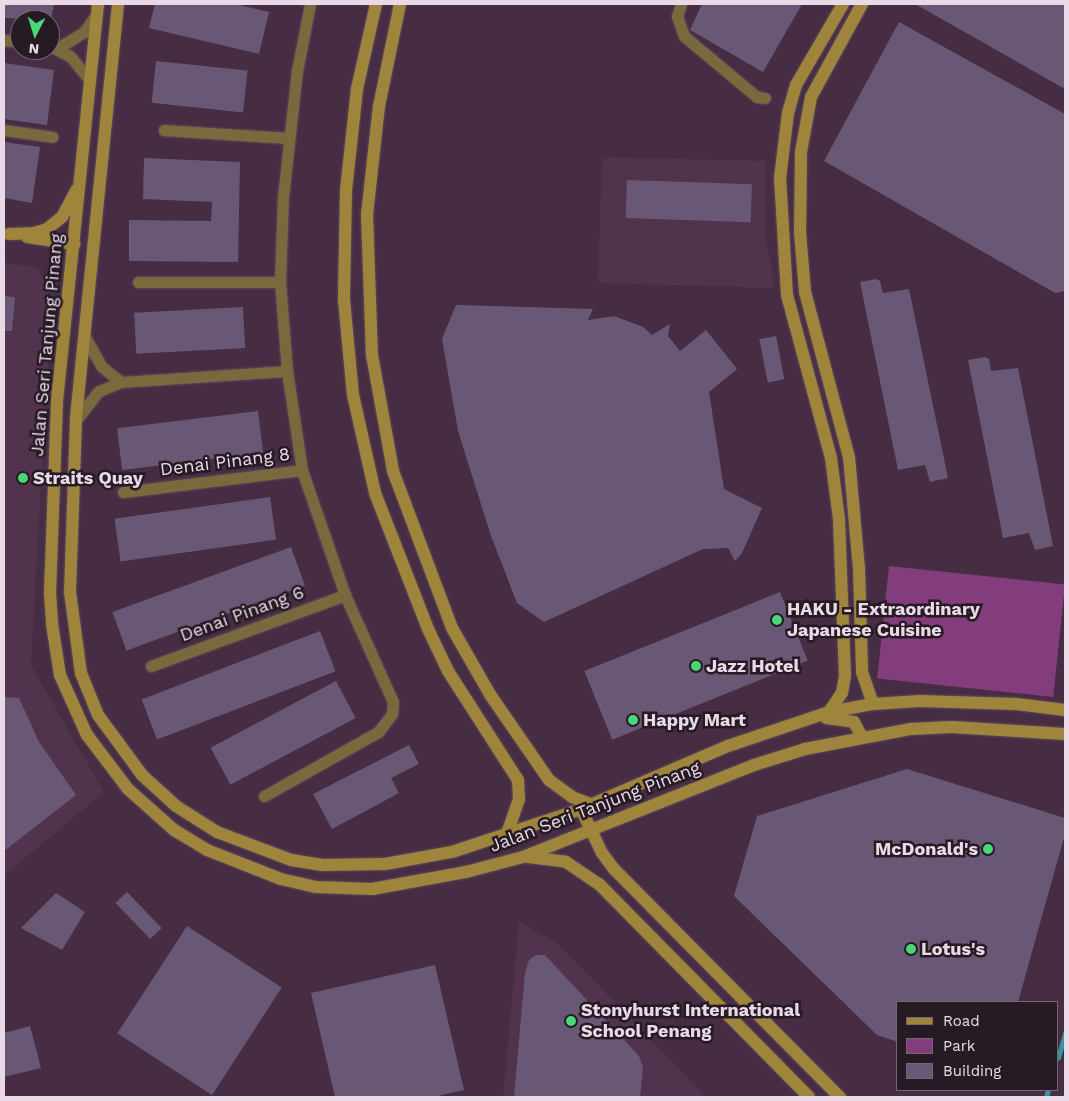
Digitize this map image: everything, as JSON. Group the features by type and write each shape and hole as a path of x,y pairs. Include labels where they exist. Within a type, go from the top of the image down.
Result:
{"street":[{"name":"Jalan Seri Tanjung Pinang","path":"118,4 76,420 70,580 77,652 98,715 142,775 176,806 217,832 250,847 299,862 331,866 385,864 452,852 587,807 728,746 829,712 873,704 920,701 1008,704 1065,710"},
{"path":"264,796 378,732 392,714 388,688 345,595 302,470 287,371 280,282 287,138 310,4"},
{"path":"376,4 357,89 346,182 344,300 353,395 375,493 428,629 448,671 518,780 519,799 507,834"},
{"path":"400,4 380,96 367,214 372,355 393,471 452,628 478,675 549,780 587,807 591,830 615,870 840,1097"},
{"path":"681,4 677,16 684,36 757,97 765,98"},
{"path":"829,712 842,693 845,676 839,519 831,458 804,365 787,295 783,267 782,159 788,113 796,86 842,4"},
{"path":"862,4 811,97 801,152 800,232 805,292 821,360 849,457 859,568 862,672 873,704"},
{"name":"Jalan Seri Tanjung Pinang","path":"97,10 57,402 50,593 56,656 65,688 87,735 107,762 145,806 174,830 207,850 244,867 316,887 372,889 466,872 523,857 754,765 805,749 862,737 952,727 1065,734"},
{"path":"60,44 84,32 97,10"},
{"path":"60,50 70,56 90,81"},
{"path":"4,130 53,137"},
{"path":"164,130 287,138"},
{"path":"6,234 34,234 48,228 62,217 79,186"},
{"path":"6,234 74,244"},
{"path":"138,282 280,282"},
{"path":"84,336 102,366 120,382"},
{"path":"804,365 821,360"},
{"path":"76,420 99,391 120,382 287,371"},
{"name":"Denai Pinang 8","path":"123,492 302,470"},
{"name":"Denai Pinang 6","path":"151,666 345,595"},
{"path":"811,718 854,722 862,737"},
{"path":"523,857 566,862 600,884 809,1097"}],"shaded area":[{"path":"602,157 766,161 766,239 775,288 598,283"},
{"name":"Straits Quay","path":"4,263 37,267 52,291 31,665 104,792 4,876"},
{"name":"Stonyhurst International School Penang","path":"519,921 558,944 706,1097 503,1097"}],"green space":[{"path":"889,566 1065,584 1053,697 877,678"}],"building":[{"path":"4,4 54,4 53,10 10,10 10,18 4,18"},
{"path":"155,4 235,4 269,12 259,54 149,28"},
{"path":"702,4 802,4 763,72 690,30"},
{"path":"915,4 1065,4 1065,89"},
{"path":"899,22 1065,114 1065,291 1055,293 824,161"},
{"path":"156,61 247,71 243,112 152,103"},
{"path":"4,63 54,70 47,125 4,119"},
{"path":"4,142 40,147 32,203 4,198"},
{"path":"144,158 240,162 238,262 129,261 129,220 211,221 212,202 143,199"},
{"path":"627,180 752,184 751,222 626,218"},
{"path":"876,279 880,281 883,293 909,289 948,478 930,482 925,465 898,470 860,282"},
{"path":"4,296 15,297 12,331 4,331"},
{"path":"456,305 593,309 588,320 614,316 643,327 652,335 670,324 668,336 680,351 706,330 737,369 709,392 724,489 762,508 742,553 735,561 728,548 703,549 544,622 517,603 491,536 458,431 442,339"},
{"path":"243,307 245,348 136,354 134,313"},
{"path":"776,336 784,379 768,382 759,339"},
{"path":"985,357 989,359 991,371 1018,368 1053,546 1035,550 1029,533 1003,538 968,360"},
{"path":"258,411 263,453 122,470 117,428"},
{"path":"270,497 276,540 121,561 115,519"},
{"path":"291,547 305,586 126,651 112,612"},
{"name":"Jazz Hotel","path":"780,592 808,661 612,740 584,671"},
{"path":"320,631 335,671 157,740 142,699"},
{"path":"336,681 356,718 230,785 211,748"},
{"path":"4,697 19,698 39,742 76,795 4,851"},
{"path":"409,745 419,764 391,778 399,793 332,829 313,794"},
{"name":"Lotus's","path":"907,769 1065,818 1065,834 1018,1001 896,1001 896,1041 877,1035 734,896 757,816"},
{"path":"127,892 162,928 150,939 115,903"},
{"path":"56,893 85,912 62,950 21,928"},
{"path":"187,926 282,988 212,1095 117,1033"},
{"name":"Stonyhurst International School Penang","path":"536,955 545,955 639,1056 643,1068 640,1097 514,1097 525,973 529,960"},
{"path":"435,965 464,1090 433,1097 335,1097 311,993"},
{"path":"30,1026 41,1068 4,1077 4,1033"}],"waterway":[{"path":"1059,1054 1065,1033"},
{"path":"1046,1097 1048,1091"}],"place":[{"name":"Straits Quay","path":"23,478"},
{"name":"HAKU - Extraordinary Japanese Cuisine","path":"777,620"},
{"name":"Jazz Hotel","path":"696,666"},
{"name":"Happy Mart","path":"633,720"},
{"name":"McDonald's","path":"988,849"},
{"name":"Lotus's","path":"911,949"},
{"name":"Stonyhurst International School Penang","path":"571,1021"}]}
